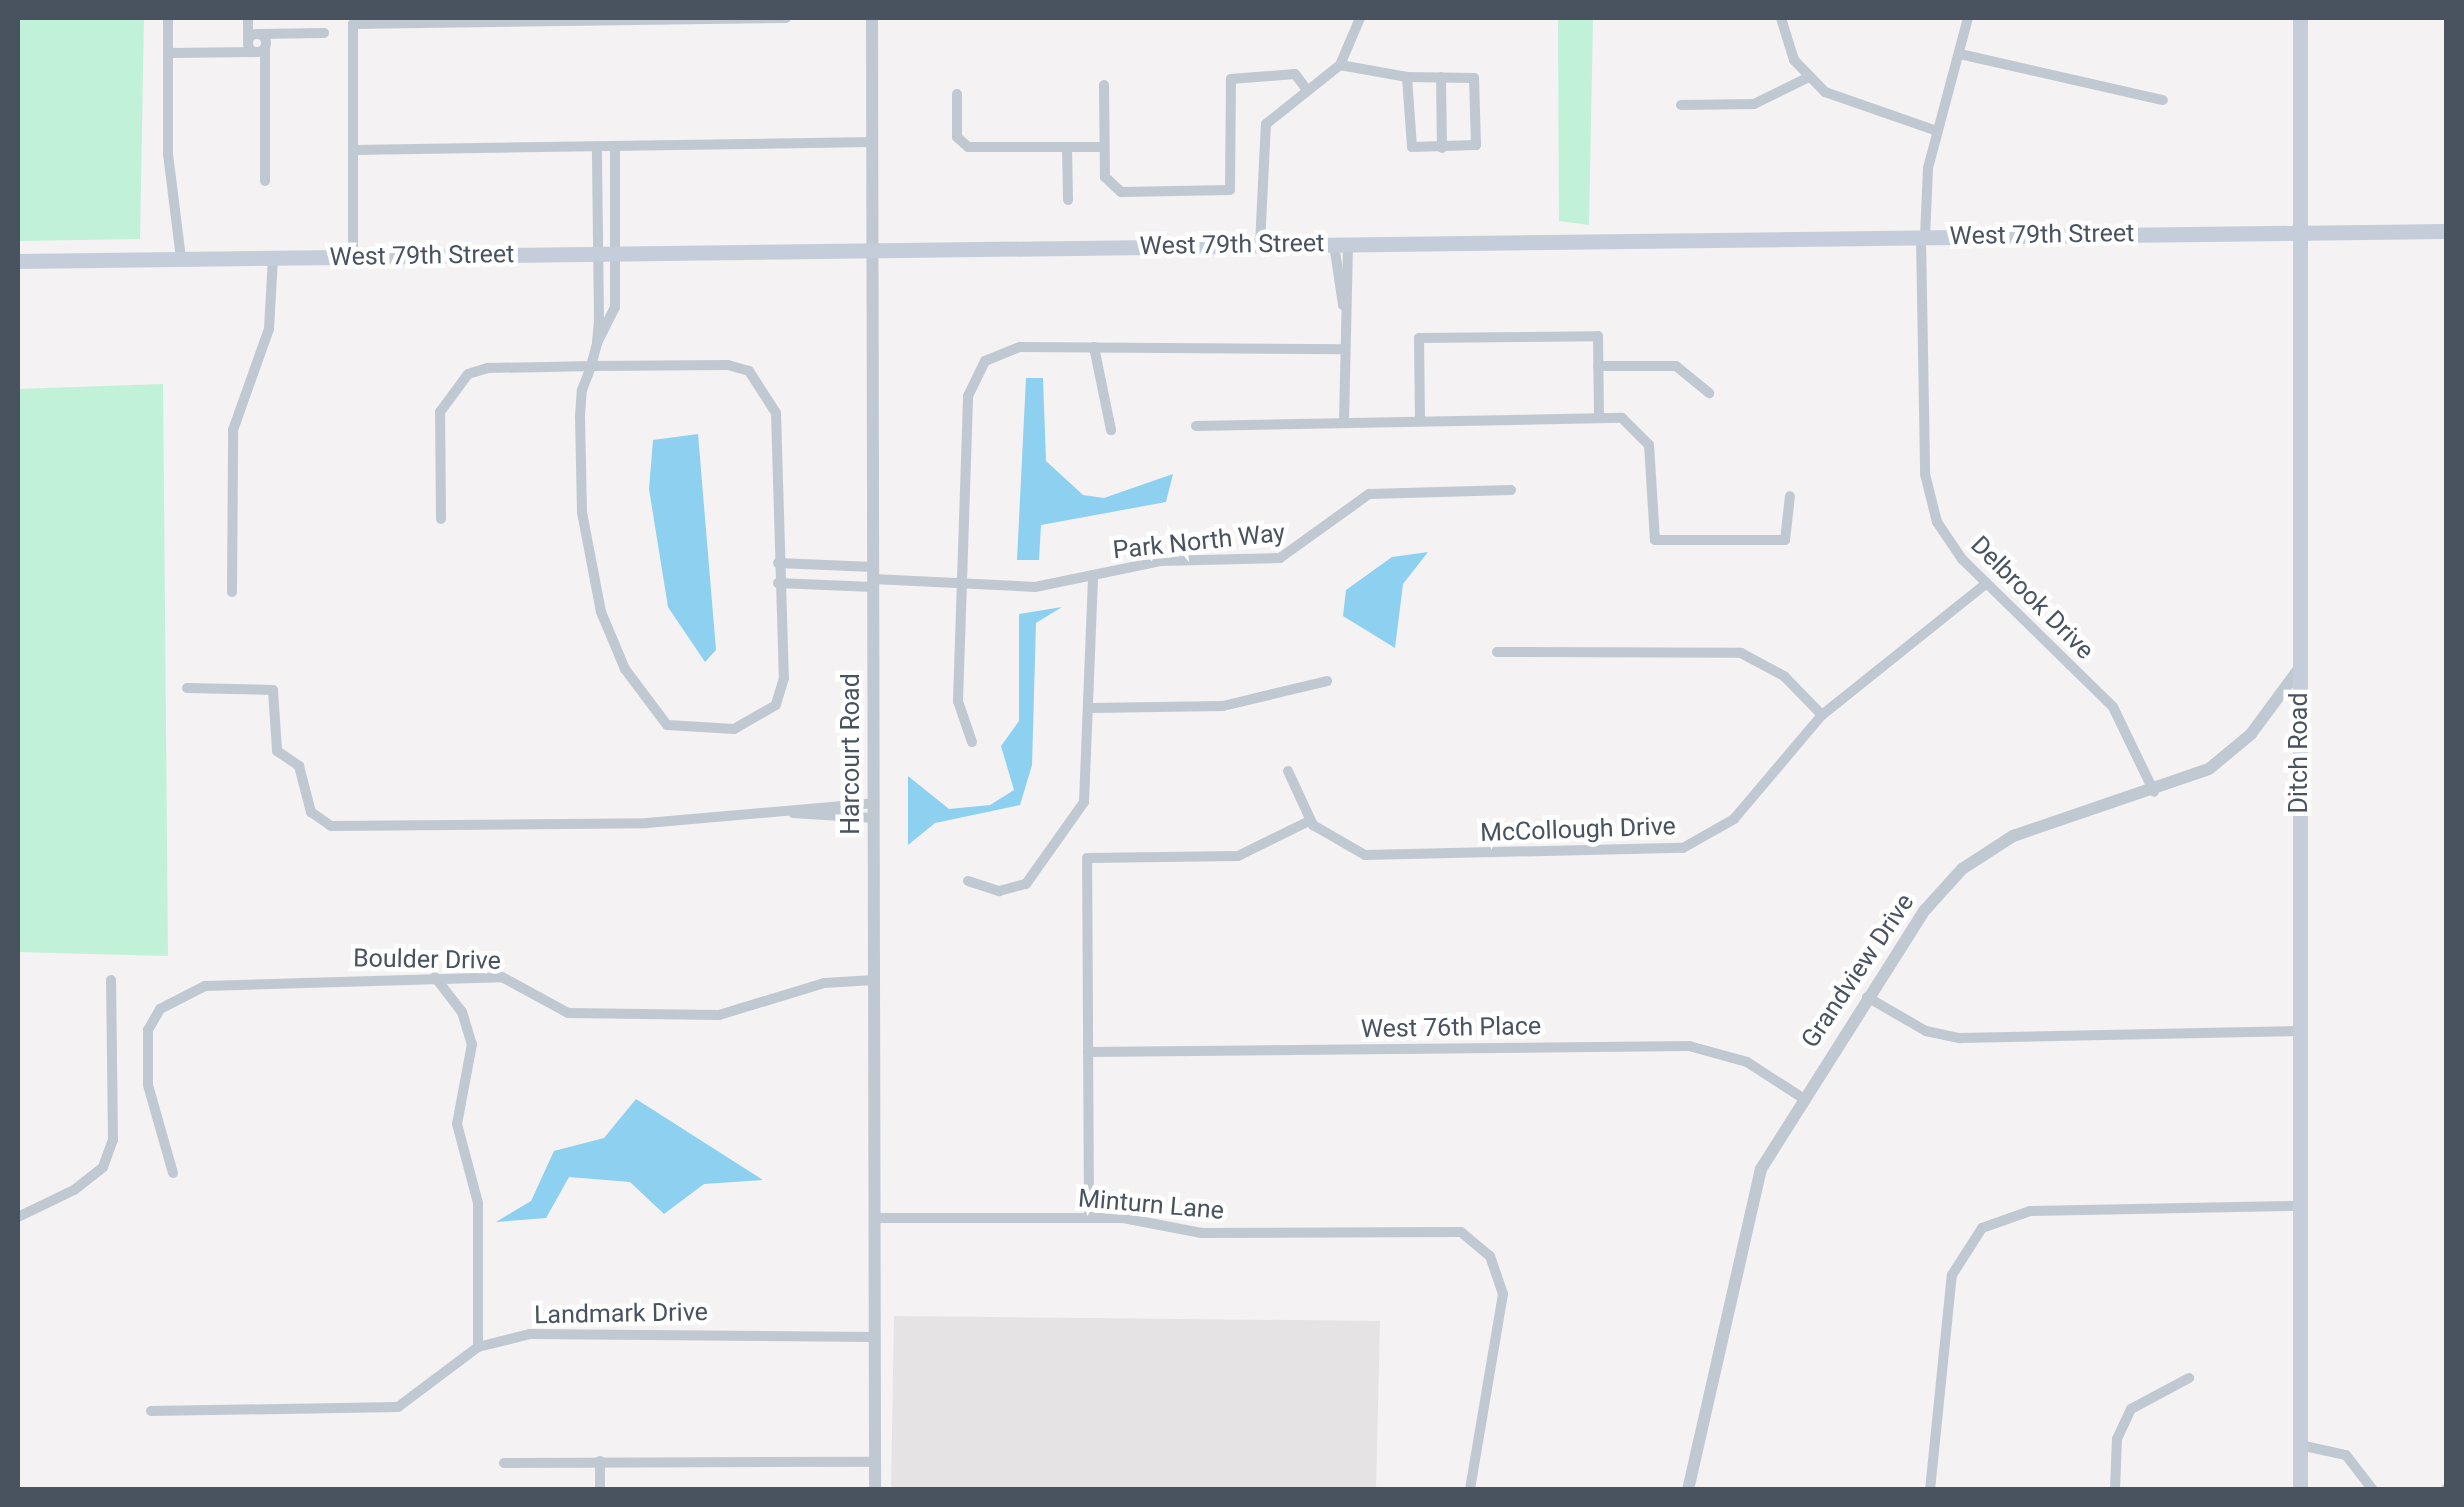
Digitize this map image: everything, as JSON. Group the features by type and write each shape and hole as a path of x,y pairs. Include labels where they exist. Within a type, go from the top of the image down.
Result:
{"main road":[{"name":"Ditch Road","path":"2300,18 2300,1490"},
{"name":"West 79th Street","path":"18,261 2446,231"}],"street":[{"path":"168,18 181,259"},
{"path":"248,18 260,50 266,180"},
{"path":"353,257 354,24 786,18"},
{"name":"Harcourt Road","path":"872,18 876,1490"},
{"path":"1260,245 1262,134 1279,106 1340,65 1360,18"},
{"path":"1781,18 1807,78 1846,102 1937,131"},
{"name":"Delbrook Drive","path":"1968,18 1937,131 1923,237 1927,490 1948,542 2113,707 2154,792"},
{"path":"253,37 324,33"},
{"path":"168,53 260,50"},
{"path":"1960,54 2164,100"},
{"path":"1340,65 1407,77 1474,78 1478,144 1442,148 1409,144 1407,77"},
{"path":"1104,85 1104,147 1115,190 1230,190 1232,77 1295,74 1307,90"},
{"path":"1441,77 1442,148"},
{"path":"1681,105 1754,104 1807,78"},
{"path":"957,94 966,147 1104,147"},
{"path":"353,150 872,142"},
{"path":"1067,147 1068,200"},
{"path":"441,519 440,417 460,380 488,368 590,366 728,364 760,380 776,413 782,690 765,717 734,730 688,732 661,721 608,634 582,512 580,403 590,366 596,344 597,148"},
{"path":"596,344 614,323 614,148"},
{"path":"1341,244 1344,422"},
{"path":"232,592 232,438 269,329 273,258"},
{"path":"1420,420 1419,338 1598,336 1599,418"},
{"path":"1094,347 1111,430"},
{"path":"972,742 958,707 972,378 1005,350 1344,349"},
{"path":"1598,366 1676,366 1708,393"},
{"path":"1196,426 1420,420 1630,421 1648,440 1654,540 1785,540 1790,496"},
{"name":"Park North Way","path":"873,578 962,586 1093,575 1160,561 1287,556 1381,491 1511,490"},
{"path":"778,563 873,578"},
{"path":"968,882 1011,890 1038,872 1084,802 1092,708 1093,575"},
{"path":"778,583 873,578"},
{"name":"McCollough Drive","path":"1309,820 1344,848 1382,857 1683,848 1734,819 1822,715 1987,583"},
{"path":"1497,652 1741,653 1784,676 1822,715"},
{"name":"Grandview Drive","path":"1688,1490 1746,1208 1800,1097 1935,897 1975,858 2024,832 2154,792 2227,756 2299,669"},
{"path":"1092,708 1223,706 1328,681"},
{"path":"187,688 274,690 276,751 301,770 311,812 331,826 793,813 874,818"},
{"path":"1089,1216 1087,858 1238,856 1309,820 1288,771"},
{"path":"793,813 801,804 874,802"},
{"path":"435,977 472,1044 457,1124 478,1203 478,1347"},
{"name":"Boulder Drive","path":"173,1173 147,1080 153,1017 180,996 232,981 506,978 568,1013 719,1015 824,982 874,980"},
{"path":"18,1216 74,1190 102,1166 113,1140 110,980"},
{"path":"1867,998 1926,1031 1960,1038 2300,1031"},
{"name":"West 76th Place","path":"1088,1052 1689,1046 1737,1058 1800,1097"},
{"path":"1930,1490 1954,1271 1968,1243 2002,1217 2300,1206"},
{"name":"Minturn Lane","path":"875,1218 1089,1216 1210,1234 1440,1227 1478,1244 1498,1271 1503,1299 1470,1490"},
{"name":"Landmark Drive","path":"151,1410 398,1407 478,1347 530,1334 875,1338"},
{"path":"2115,1490 2117,1439 2131,1409 2188,1378"},
{"path":"2300,1445 2346,1455 2374,1490"},
{"path":"600,1461 600,1490"},
{"path":"504,1463 876,1462"}],"shaded area":[{"path":"894,1316 1380,1321 1376,1489 891,1489"}],"green space":[{"path":"18,18 144,18 140,239 18,241"},
{"path":"1558,18 1593,18 1589,225 1559,221"},
{"path":"163,384 168,956 18,952 18,389"}],"water":[{"path":"1026,378 1043,378 1046,461 1083,495 1104,498 1173,474 1166,502 1041,525 1039,560 1017,560"},
{"path":"698,434 716,650 705,662 668,607 649,489 653,440"},
{"path":"1428,552 1403,584 1395,648 1343,616 1346,590 1392,557"},
{"path":"1062,607 1036,623 1032,765 1020,805 935,823 908,845 908,776 949,809 990,805 1014,790 1001,746 1019,721 1019,614"},
{"path":"636,1099 763,1180 704,1184 664,1214 630,1182 569,1177 546,1218 496,1222 531,1201 554,1151 604,1138"}]}
